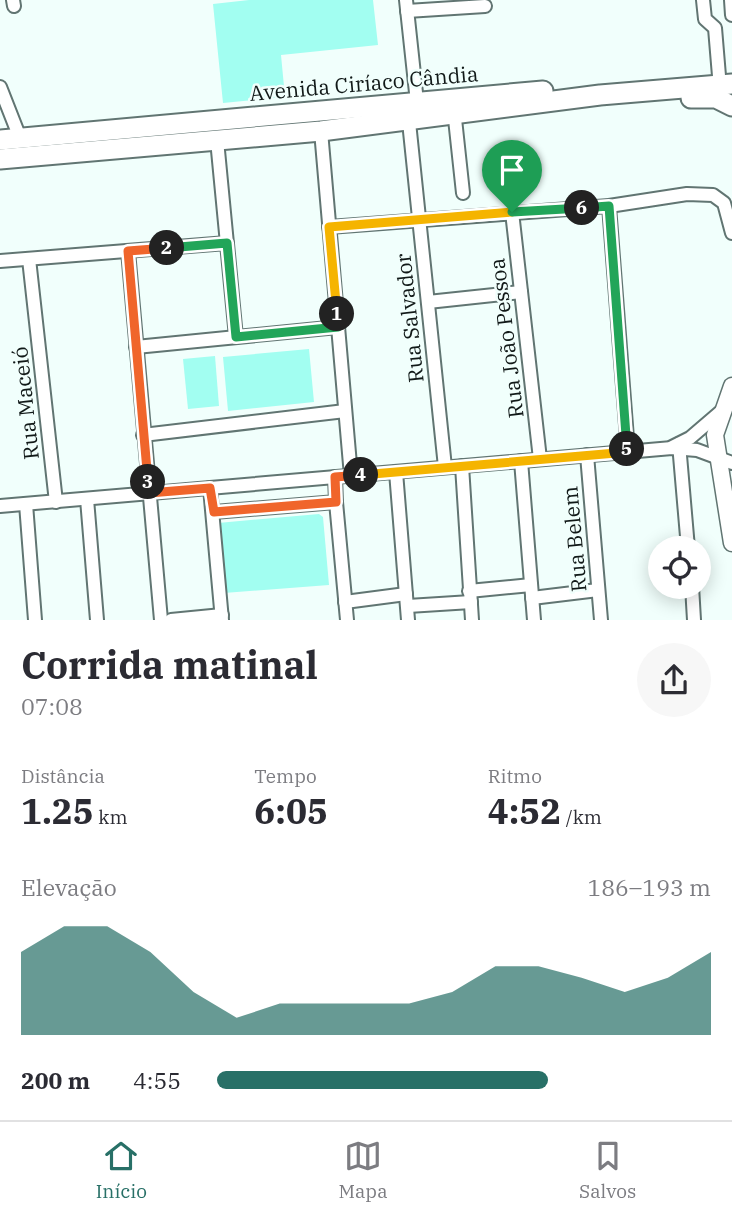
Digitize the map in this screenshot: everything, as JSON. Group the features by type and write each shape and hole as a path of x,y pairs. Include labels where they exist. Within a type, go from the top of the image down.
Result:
{"highway":[{"name":"Avenida Ciríaco Cândia","path":"10,139 417,102 728,78"},
{"path":"429,119 728,78"},
{"path":"429,119 492,118 689,99 716,99 732,106"},
{"name":"Avenida Ciríaco Cândia","path":"0,159 429,119"}],"main road":[{"path":"732,386 727,407 715,435 725,461 732,543"}],"street":[{"path":"704,0 705,19 715,28 728,78"},
{"path":"731,0 732,15"},
{"path":"417,102 407,6 485,6"},
{"path":"0,87 10,139"},
{"path":"455,119 463,193"},
{"name":"Rua Salvador","path":"409,122 445,467"},
{"path":"321,131 351,476"},
{"path":"217,140 236,337"},
{"path":"329,227 609,206 687,194 713,195 724,203 732,233"},
{"path":"609,206 628,452"},
{"name":"Rua João Pessoa","path":"512,212 540,459"},
{"path":"0,261 227,243"},
{"path":"128,251 160,620"},
{"name":"Rua Maceió","path":"29,259 56,502"},
{"path":"428,302 521,292"},
{"path":"136,347 338,327"},
{"path":"677,446 701,430 727,407"},
{"path":"144,435 345,411"},
{"path":"677,446 687,536"},
{"path":"0,506 677,446 725,461"},
{"name":"Rua Belem","path":"587,455 601,620"},
{"path":"521,461 534,620"},
{"path":"462,466 472,620"},
{"path":"396,472 407,607"},
{"path":"335,477 347,620"},
{"path":"171,620 222,617 210,488"},
{"path":"88,499 97,620"},
{"path":"214,512 336,502"},
{"path":"26,504 35,620"},
{"path":"345,602 407,607 470,596 531,591 598,590"},
{"path":"693,599 694,620"}],"shaded area":[{"path":"249,0 373,0 378,45 281,55 285,97 223,103 213,4"},
{"path":"309,349 314,402 228,411 223,357"},
{"path":"215,356 219,406 188,409 183,359"},
{"path":"319,514 323,517 329,585 224,593 218,523"}],"route":[{"path":"609,206 628,452 335,477 336,502 214,512 210,488 149,493 128,251 227,243 236,337 338,327 329,227 512,212 609,206"}]}
